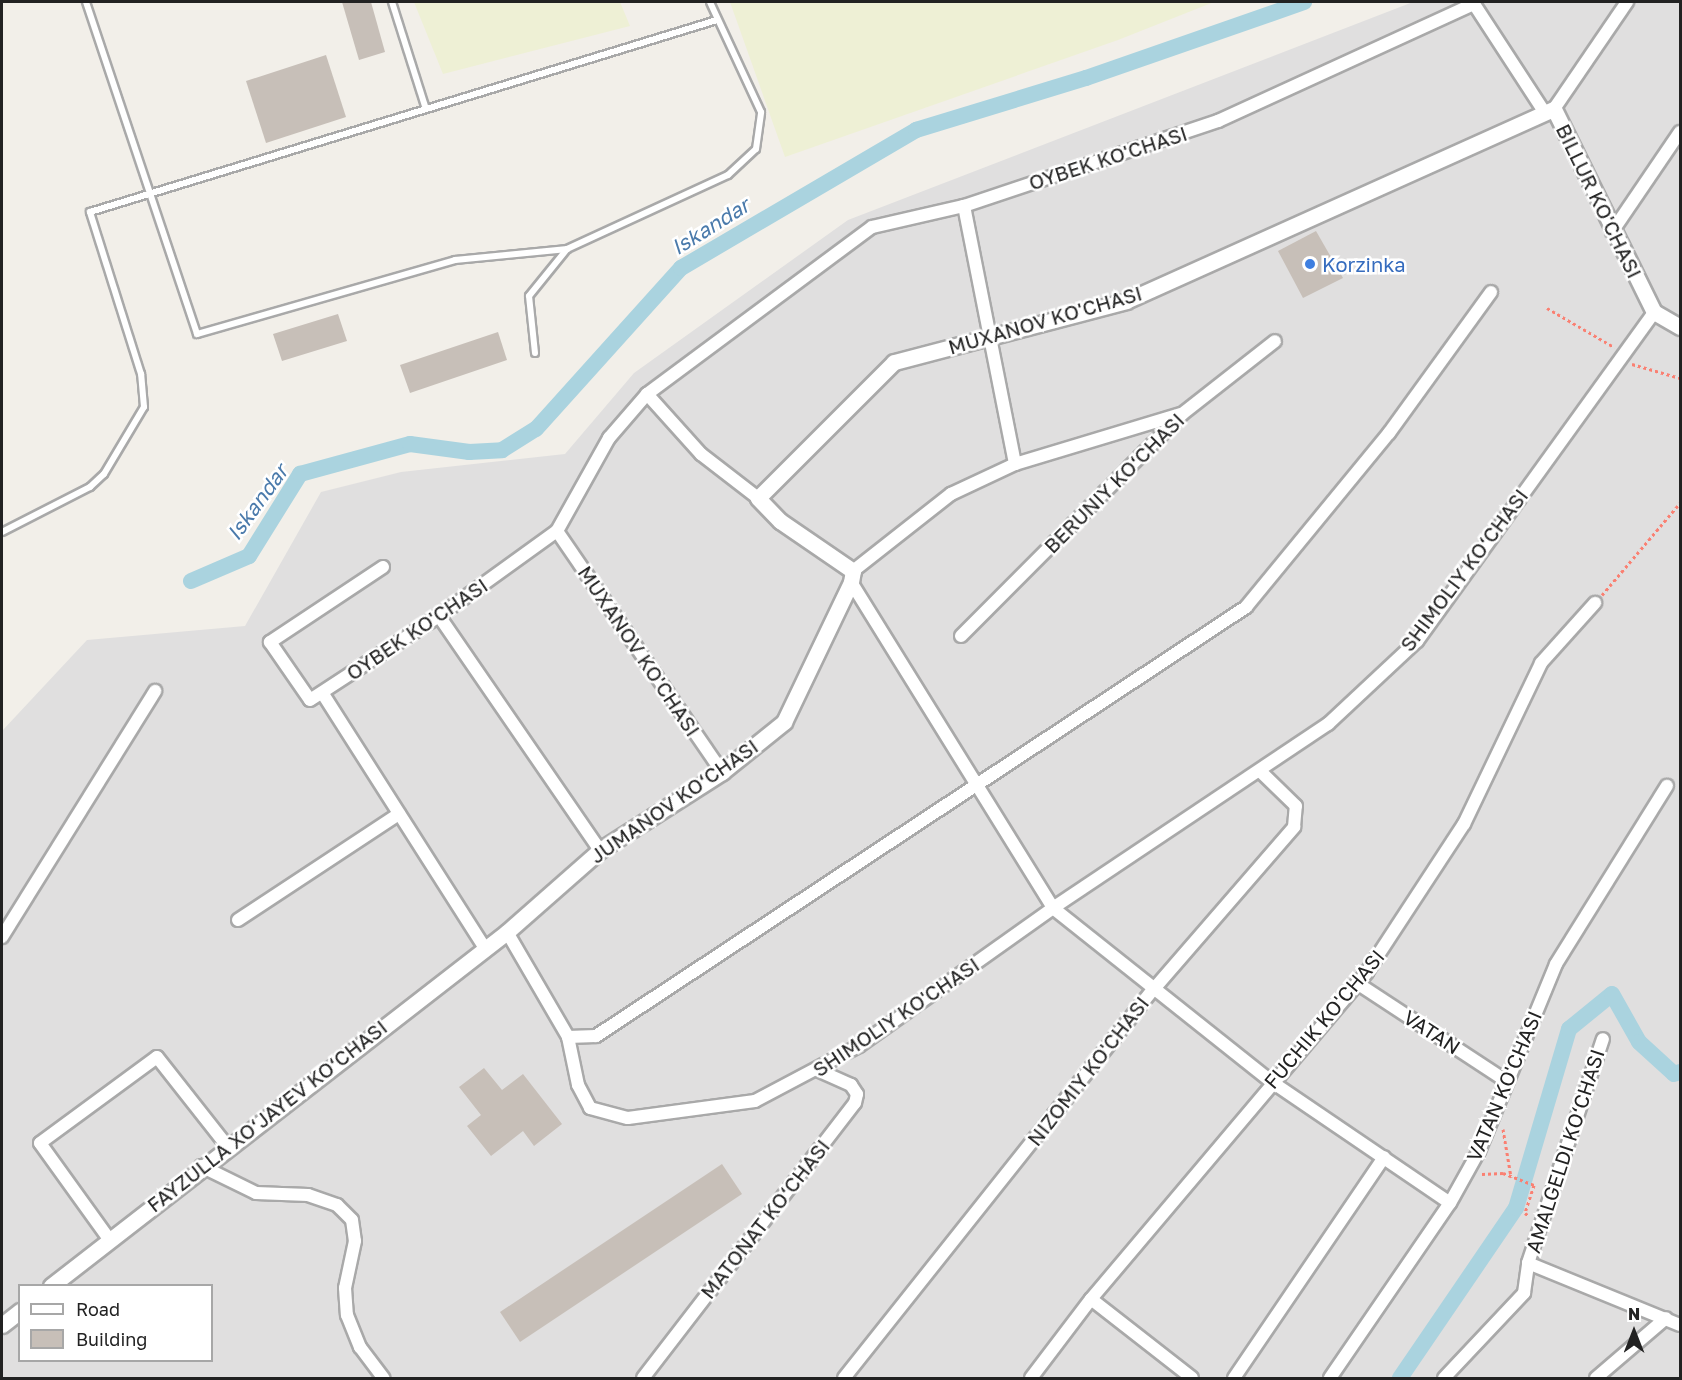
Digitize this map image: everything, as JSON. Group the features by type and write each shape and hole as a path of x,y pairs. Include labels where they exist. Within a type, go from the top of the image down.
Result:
{"street":[{"name":"BILLUR KO'CHASI","path":"1627,2 1550,111 1654,312"},
{"name":"OYBEK KO'CHASI","path":"323,694 439,616 557,531 609,438 647,394 872,226 964,206 1218,122 1474,4 1550,111"},
{"name":"MUXANOV KO'CHASI","path":"758,498 894,362 1126,301 1550,111"},
{"path":"1612,232 1680,132"},
{"path":"964,206 1015,464"},
{"path":"568,1037 596,1036 976,783 1246,607 1389,433 1491,292"},
{"path":"1654,312 1680,327"},
{"name":"SHIMOLIY KO‘CHASI","path":"1053,908 1328,724 1417,641 1654,312"},
{"name":"BERUNIY KO‘CHASI","path":"961,636 1182,414 1275,341"},
{"path":"647,394 701,454 758,498 780,521 852,576 1053,908 1153,990 1272,1082 1450,1203"},
{"name":"JUMANOV KO‘CHASI","path":"485,948 507,932 600,850 722,772 784,722 852,576 951,494 1015,464 1182,414"},
{"name":"MUXANOV KO'CHASI","path":"557,531 722,772"},
{"path":"383,567 270,642 310,700 323,694 485,948"},
{"name":"FUCHIK KO'CHASI","path":"1031,1378 1091,1299 1358,983 1464,824 1541,663 1595,603"},
{"path":"439,616 600,850"},
{"path":"2,937 155,691"},
{"name":"NIZOMIY KO'CHASI","path":"844,1378 1153,990 1298,819 1288,794 1260,771"},
{"name":"VATAN KO'CHASI","path":"1330,1378 1450,1203 1463,1179 1556,964 1666,786"},
{"path":"238,920 399,814"},
{"name":"SHIMOLIY KO'CHASI","path":"507,932 568,1037 578,1085 590,1108 611,1117 719,1109 754,1101 819,1071 1053,908"},
{"name":"FAYZULLA XO‘JAYEV KO‘CHASI","path":"53,1284 201,1166 485,948"},
{"name":"VATAN","path":"1358,983 1506,1081"},
{"name":"AMALGELDI KO‘CHASI","path":"1444,1378 1519,1300 1528,1263 1603,1039"},
{"path":"109,1239 40,1143 157,1057 227,1146"},
{"name":"MATONAT KO‘CHASI","path":"643,1378 855,1103 857,1094 851,1085 819,1071"},
{"path":"1234,1378 1384,1157"},
{"path":"201,1166 256,1193 308,1195 337,1205 352,1220 355,1241 345,1288 347,1316 360,1347 383,1378"},
{"name":"AMALGELDI KO‘CHASI","path":"1528,1263 1680,1325"},
{"path":"1091,1299 1192,1378"},
{"path":"2,1325 18,1313"},
{"path":"1596,1378 1666,1318"}],"lane":[{"path":"86,2 196,334 455,260 567,249 728,175 756,149 760,112 710,2"},
{"path":"392,2 426,109"},
{"path":"2,532 90,487 104,474 144,407 141,374 90,212 717,20"},
{"path":"535,353 529,296 567,249"}],"path":[{"path":"1595,603 1680,503"},
{"path":"1502,1118 1511,1177"},
{"path":"1463,1179 1485,1173 1511,1177 1534,1185 1524,1213"}],"shaded area":[{"path":"1413,2 1680,2 1680,1378 2,1378 2,731 87,640 245,626 321,492 401,472 565,454 634,373 848,220"}],"green space":[{"path":"414,2 620,2 630,26 443,74"},
{"path":"730,2 1214,2 1118,40 785,157"}],"building":[{"path":"342,2 371,2 385,52 359,60"},
{"path":"326,55 346,117 266,143 246,81"},
{"name":"Korzinka","path":"1316,231 1343,278 1303,298 1278,251"},
{"path":"338,314 347,341 282,361 273,334"},
{"path":"498,332 507,360 410,393 400,365"},
{"path":"484,1068 502,1090 523,1074 562,1124 534,1146 523,1131 491,1156 467,1126 481,1115 459,1087"},
{"path":"722,1164 742,1194 520,1342 500,1312"}],"waterway":[{"name":"Iskandar","path":"191,581 249,556 300,474 410,444 469,452 502,450 536,429 681,268 916,130 1086,78 1304,2"},
{"path":"1400,1378 1516,1208 1569,1029 1612,994 1639,1042 1674,1074 1680,1072"}],"place":[{"name":"Korzinka","path":"1310,264"}]}
